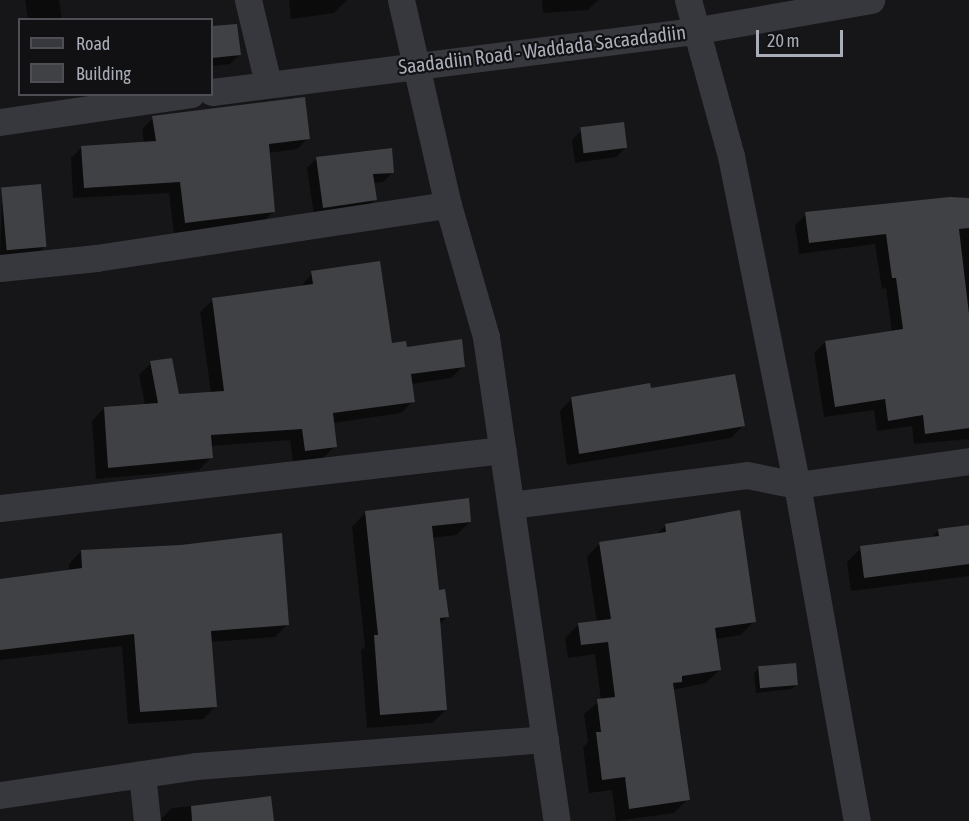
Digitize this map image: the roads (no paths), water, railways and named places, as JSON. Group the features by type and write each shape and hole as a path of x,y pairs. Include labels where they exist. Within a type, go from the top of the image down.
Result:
{"street":[{"path":"248,0 268,83"},
{"path":"401,0 448,205 486,337 557,821"},
{"path":"688,0 693,31 731,156 796,485 857,821"},
{"name":"Saadadiin Road - Waddada Sacaadadiin","path":"213,92 417,64 693,31 871,0"},
{"path":"0,122 177,96"},
{"path":"0,268 96,258 448,205"},
{"path":"0,508 503,450"},
{"path":"511,505 747,475 796,485 969,461"},
{"path":"0,795 196,766 544,739"},
{"path":"142,774 147,821"}]}
